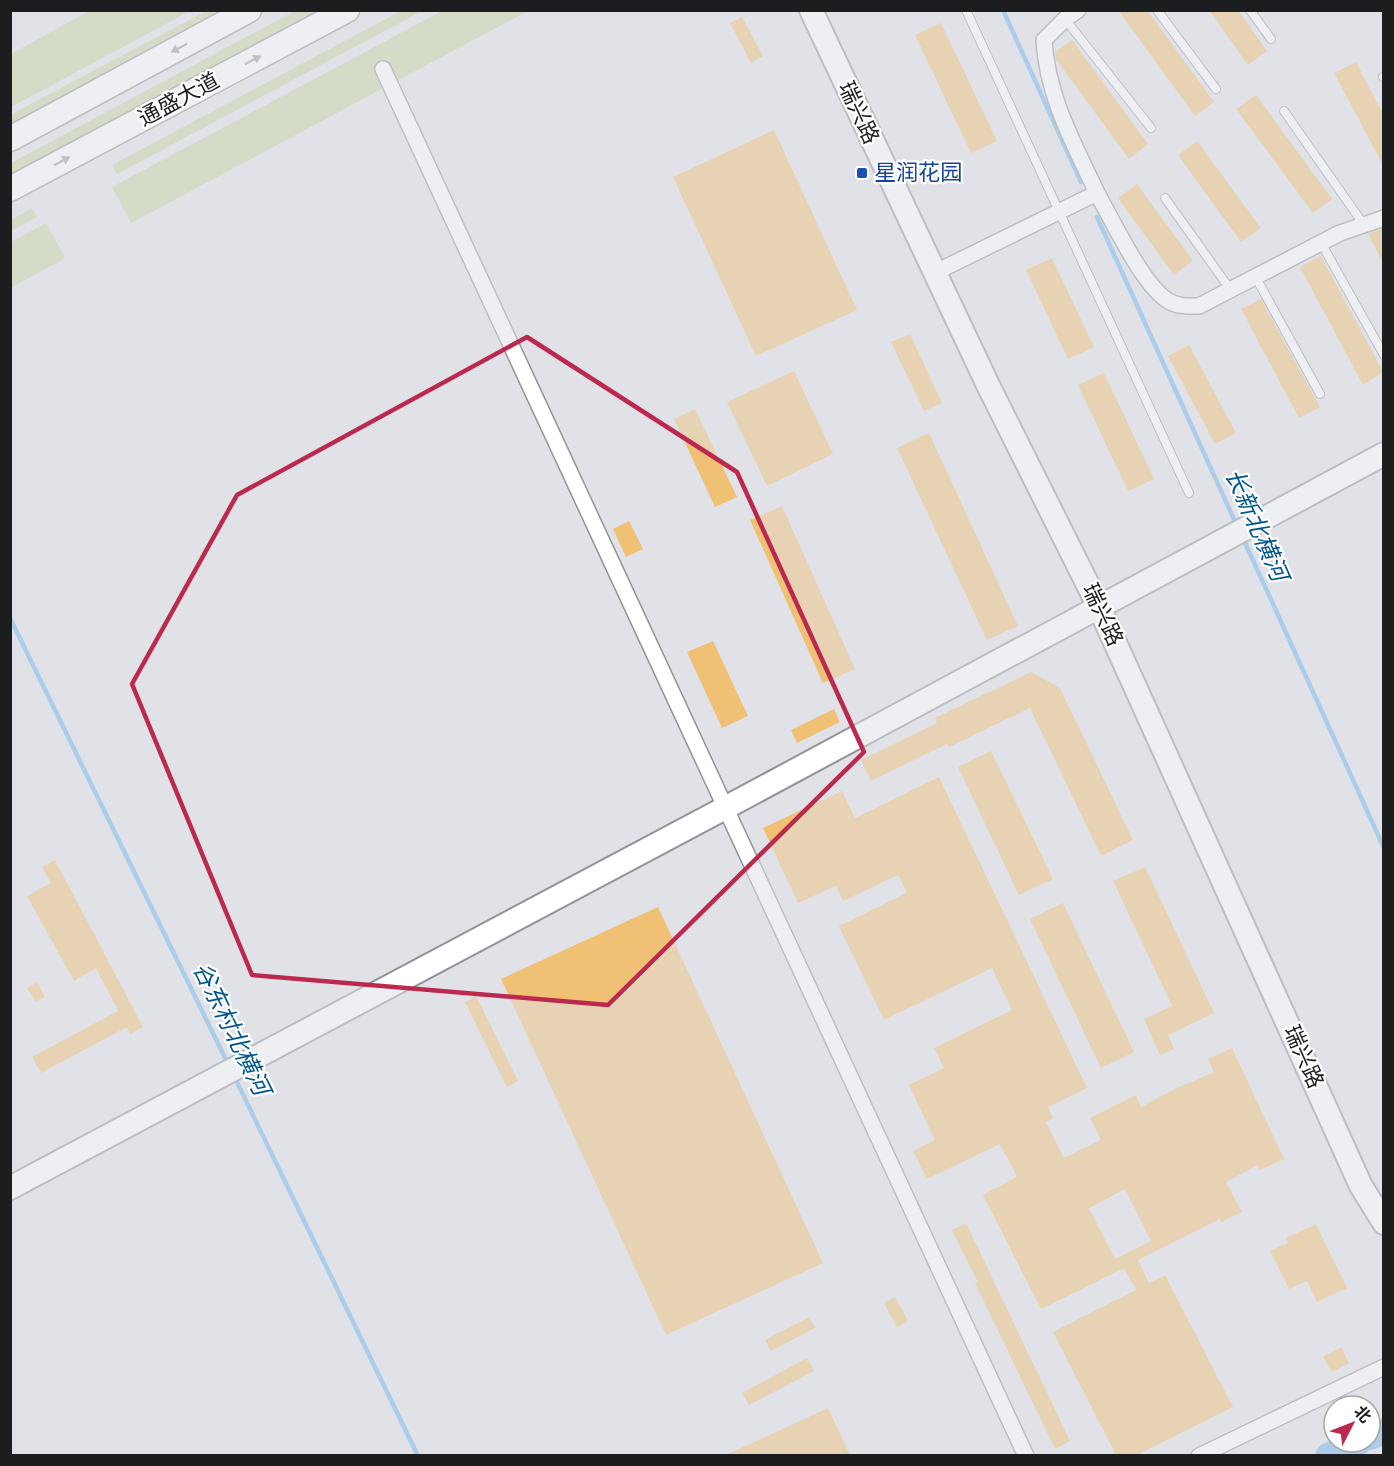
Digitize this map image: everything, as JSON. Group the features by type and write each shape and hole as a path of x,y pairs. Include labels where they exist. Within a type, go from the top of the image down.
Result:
{"main road":[{"name":"通盛大道","path":"10,139 249,10"},
{"name":"通盛大道","path":"10,189 347,10"}],"street":[{"name":"瑞兴路","path":"811,10 934,273 1099,607 1361,1186 1383,1223"},
{"path":"1072,15 1044,40 1045,65 1052,95 1097,193 1148,281 1167,300 1181,306 1199,306 1321,243 1383,218"},
{"path":"383,69 1026,1455"},
{"path":"934,273 1097,193"},
{"path":"10,1188 725,808 1383,454"},
{"path":"1199,1455 1383,1367"}],"lane":[{"path":"966,10 1189,493"},
{"path":"1157,10 1216,89"},
{"path":"1250,10 1271,39"},
{"path":"1072,15 1151,128"},
{"path":"1284,111 1364,225"},
{"path":"1166,198 1230,288"},
{"path":"1321,243 1383,355"},
{"path":"1255,276 1320,394"}],"highlighted area":[{"path":"527,337 737,472 864,752 608,1005 252,975 132,684 237,495"}],"green space":[{"path":"91,10 190,11 11,107 11,54"},
{"path":"206,11 227,11 11,126 10,115"},
{"path":"295,11 332,11 11,183 11,163"},
{"path":"401,11 422,11 117,174 112,165"},
{"path":"442,11 528,11 131,223 112,187"},
{"path":"32,208 37,217 11,231 11,220"},
{"path":"46,223 65,258 11,288 11,242"}],"building":[{"path":"1118,10 1147,10 1214,102 1195,116"},
{"path":"1209,10 1238,10 1267,51 1248,65"},
{"path":"742,17 763,56 751,63 730,23"},
{"path":"941,23 997,141 971,153 915,35"},
{"path":"1072,40 1148,144 1129,159 1056,59 1055,52"},
{"path":"1356,62 1383,114 1383,165 1334,73"},
{"path":"1256,95 1332,199 1313,213 1236,109"},
{"path":"774,130 857,310 756,356 673,177"},
{"path":"1197,141 1261,228 1241,242 1178,155"},
{"path":"1137,184 1193,261 1174,275 1118,198"},
{"path":"1383,228 1383,263 1368,234"},
{"path":"1321,256 1383,372 1363,385 1300,267"},
{"path":"1052,258 1094,347 1068,359 1026,270"},
{"path":"1261,299 1320,407 1299,418 1241,309"},
{"path":"910,334 942,403 924,411 891,342"},
{"path":"1189,345 1236,433 1215,444 1168,356"},
{"path":"794,371 833,454 767,486 727,402"},
{"path":"1104,373 1154,479 1128,491 1078,385"},
{"path":"695,409 737,497 715,507 674,419"},
{"path":"929,433 1018,626 987,640 897,448"},
{"path":"782,506 855,669 823,683 750,520"},
{"path":"629,521 643,549 626,557 613,529"},
{"path":"713,641 748,716 722,728 687,652"},
{"path":"1031,672 1060,688 1133,840 1101,856 1030,708 949,747 947,744 871,781 861,760 937,723 935,718"},
{"path":"834,709 840,722 797,743 791,730"},
{"path":"991,751 1053,879 1019,895 958,767"},
{"path":"939,777 1087,1088 1048,1107 1053,1118 1046,1122 1064,1158 1101,1140 1090,1118 1136,1095 1141,1107 1214,1072 1208,1059 1232,1048 1284,1159 1260,1170 1258,1165 1226,1182 1242,1212 1221,1222 1220,1219 1138,1260 1149,1283 1165,1275 1233,1407 1137,1455 1116,1455 1053,1332 1136,1290 1124,1268 1041,1309 983,1195 1017,1177 1000,1144 927,1179 913,1151 935,1140 909,1085 944,1068 934,1048 1012,1010 992,968 884,1020 839,926 907,893 898,875 843,901 836,886 798,903 763,828 842,791 855,818","holes":["1125,1189 1151,1241 1115,1259 1089,1208"]},
{"path":"55,860 143,1027 130,1034 127,1027 41,1073 32,1057 118,1011 96,968 74,981 27,896 51,883 42,867"},
{"path":"1145,867 1214,1013 1168,1035 1174,1049 1160,1055 1144,1019 1172,1006 1113,881"},
{"path":"1063,903 1134,1052 1101,1068 1030,919"},
{"path":"658,907 823,1263 666,1335 501,979"},
{"path":"37,982 45,997 36,1002 27,988"},
{"path":"476,996 518,1081 507,1087 465,1002"},
{"path":"966,1223 1070,1441 1055,1449 952,1230"},
{"path":"1316,1224 1347,1288 1317,1302 1307,1281 1289,1289 1270,1251 1288,1243 1286,1238"},
{"path":"895,1297 908,1321 897,1327 884,1303"},
{"path":"809,1317 815,1328 771,1351 765,1340"},
{"path":"1341,1347 1349,1363 1332,1372 1323,1357"},
{"path":"807,1358 814,1371 749,1405 742,1393"},
{"path":"828,1408 850,1455 726,1455"}],"waterway":[{"name":"长新北横河","path":"1003,10 1081,182"},
{"name":"长新北横河","path":"1097,217 1237,526"},
{"name":"长新北横河","path":"1242,536 1384,848"},
{"name":"谷东村北横河","path":"10,618 229,1066"},
{"name":"谷东村北横河","path":"234,1076 418,1456"},
{"path":"1328,1456 1332,1454"}],"place":[{"name":"星润花园","path":"862,173"}]}
